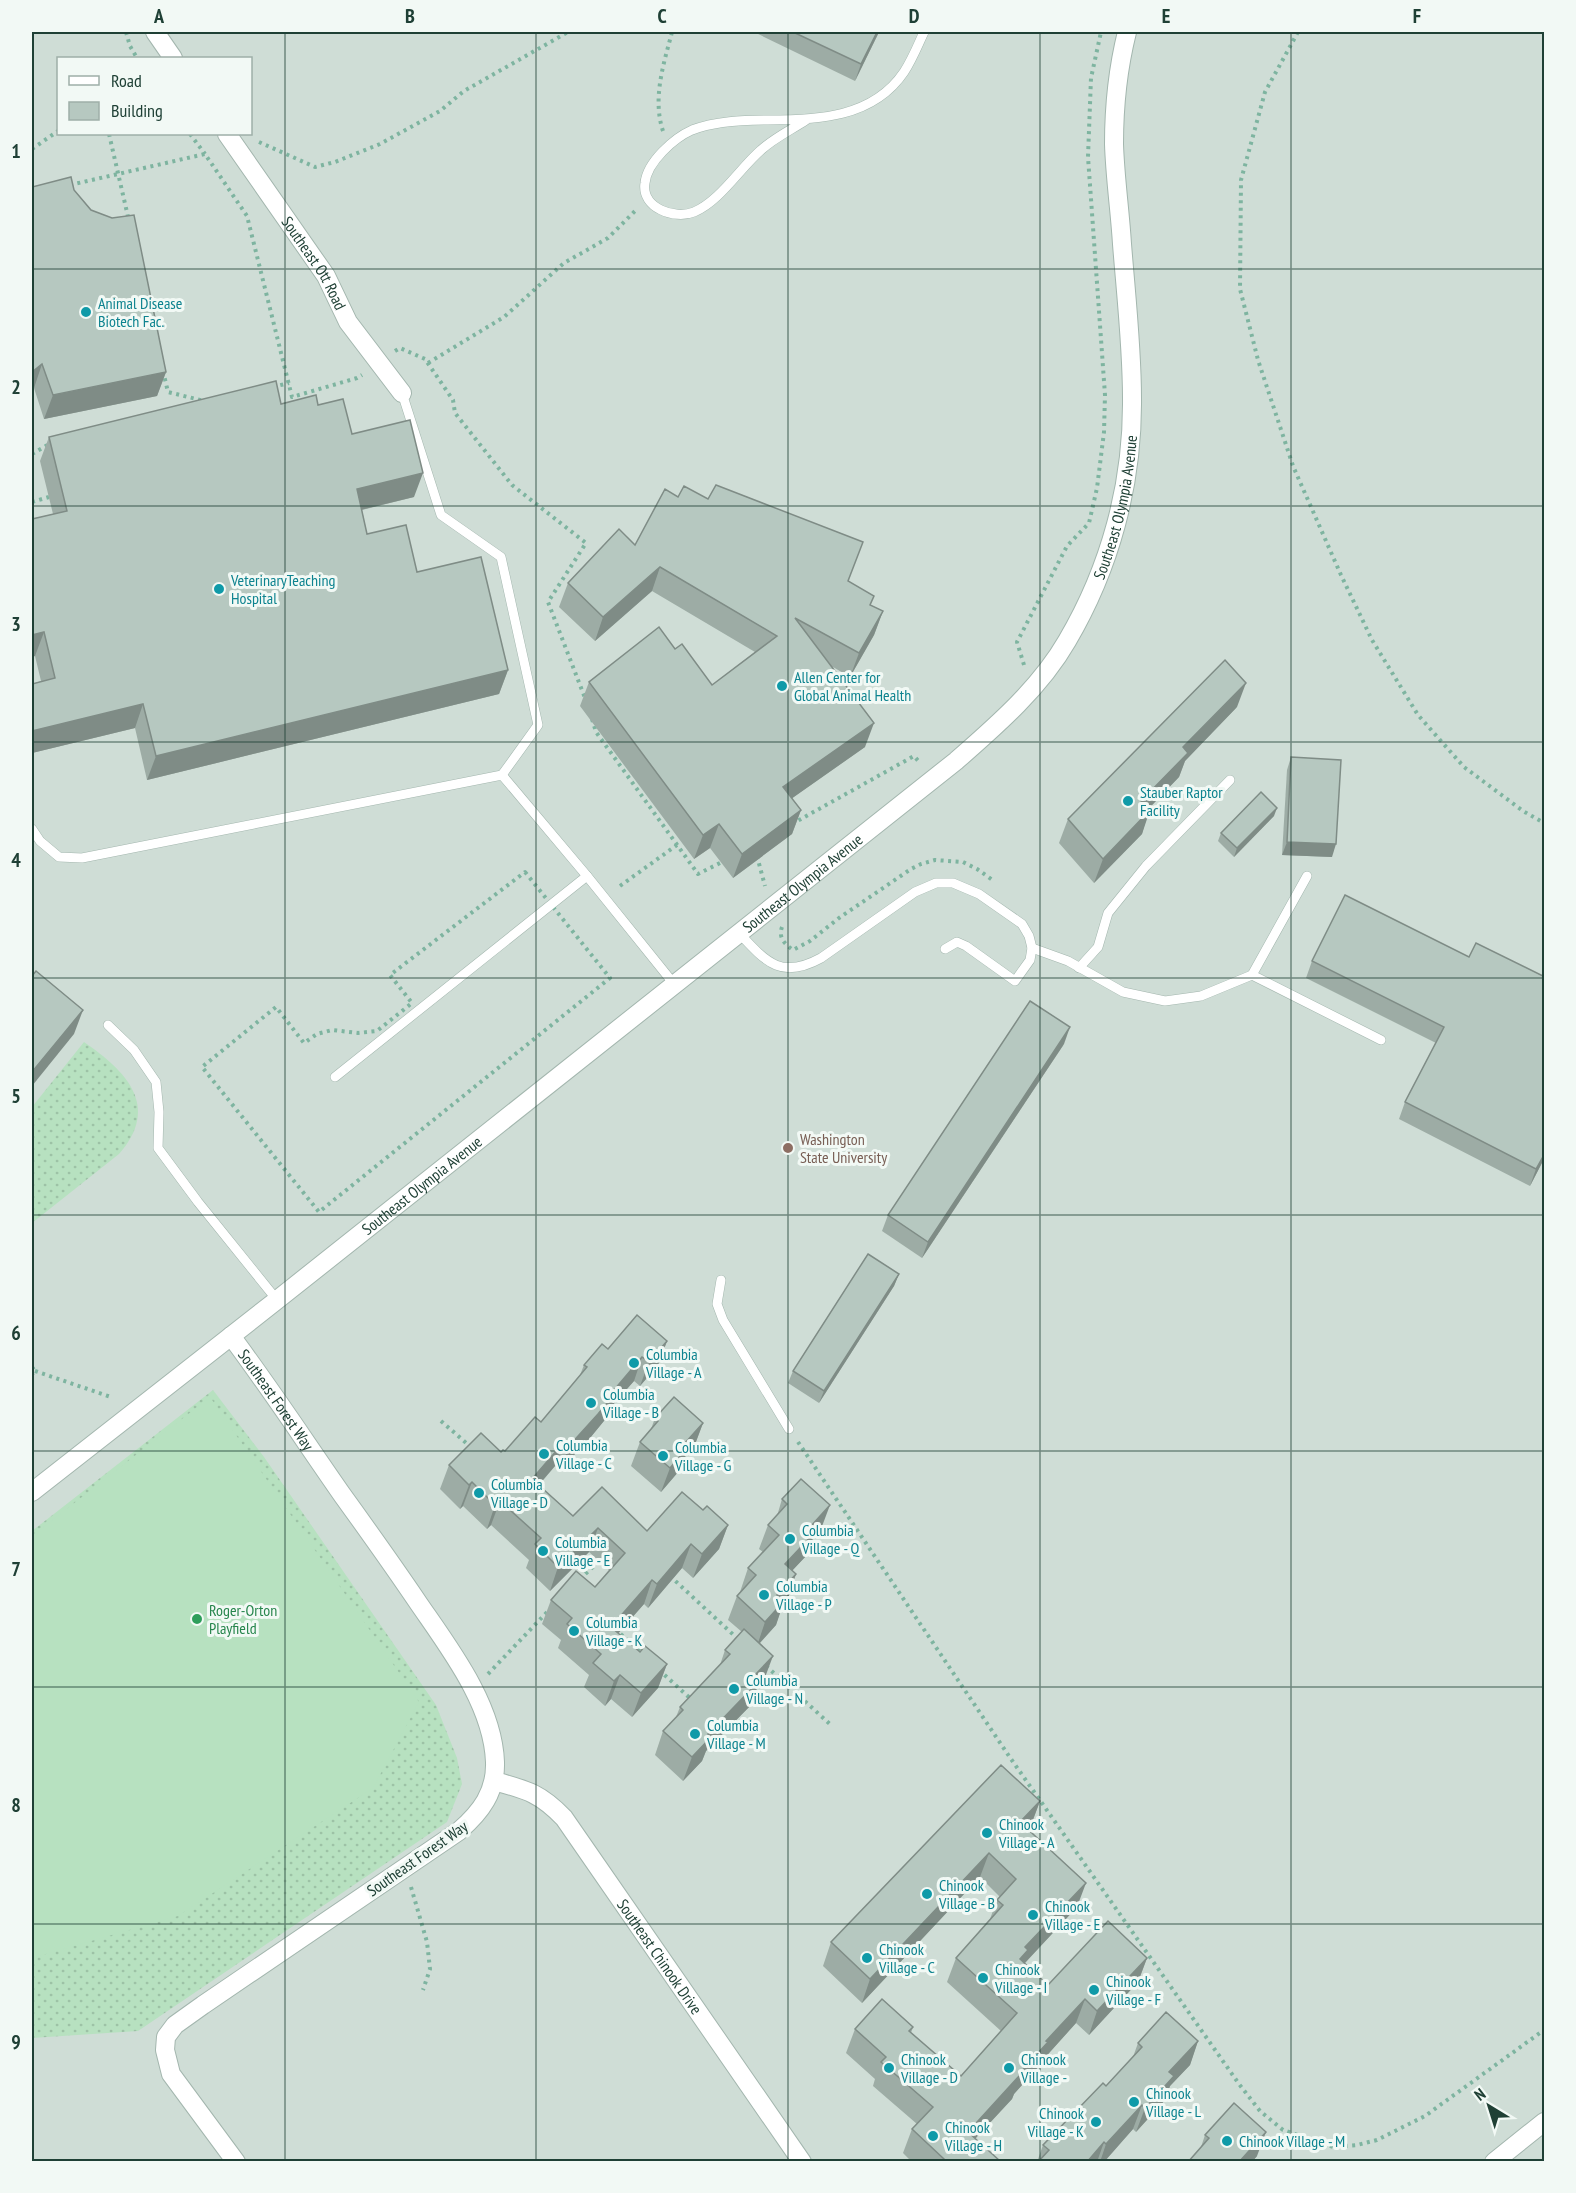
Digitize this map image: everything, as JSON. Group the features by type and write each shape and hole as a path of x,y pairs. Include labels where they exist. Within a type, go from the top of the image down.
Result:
{"street":[{"path":"155,32 173,57"},
{"name":"Southeast Olympia Avenue","path":"32,1492 956,761 1009,713 1061,650 1094,589 1112,541 1123,500 1130,455 1132,399 1114,145 1116,98 1127,32"},
{"name":"Southeast Ott Road","path":"228,135 326,276 348,322 402,393"},
{"name":"Southeast Forest Way","path":"231,1336 446,1644 478,1699 488,1726 495,1759 495,1781 490,1793 471,1820 459,1831 175,2025 166,2037 165,2050 171,2074 236,2162"},
{"name":"Southeast Chinook Drive","path":"495,1781 534,1793 548,1801 564,1818 802,2162"},
{"path":"1494,2162 1545,2122"}],"lane":[{"path":"806,120 773,139 746,164 726,187 703,207 692,213 667,213 651,203 647,197 645,182 651,168 668,146 682,134 703,126 744,120 806,120 846,114 873,102 903,74 924,32"},
{"path":"32,829 40,841 59,857 82,858 502,775 538,725 501,557 441,515 402,393"},
{"path":"502,775 674,984"},
{"path":"1079,968 1098,947 1108,913 1120,897 1146,866 1230,780"},
{"path":"335,1077 587,876"},
{"path":"1032,948 1068,961 1123,992 1164,1001 1201,996 1252,975 1307,876"},
{"path":"739,933 757,953 779,967 790,969 809,965 915,892 936,883 952,883 979,894 1022,924 1029,936 1032,948 1030,960 1015,981 966,946 957,942 945,949"},
{"path":"1252,975 1381,1040"},
{"path":"108,1025 134,1050 156,1082 159,1112 158,1148 277,1300"},
{"path":"721,1280 717,1304 723,1320 789,1429"}],"path":[{"path":"126,32 136,57"},
{"path":"228,135 247,136 315,167 335,162 380,144 440,111 464,91 568,32"},
{"path":"668,146 660,123 658,100 672,32"},
{"path":"1017,674 1024,666 1017,642 1067,546 1089,523 1099,477 1106,395 1088,139 1091,78 1101,32"},
{"path":"1298,32 1265,92 1241,180 1240,289 1258,360 1293,466 1341,575 1372,640 1418,715 1464,767 1522,811 1545,823"},
{"path":"32,149 57,132"},
{"path":"109,135 131,231"},
{"path":"191,135 247,216 289,383 266,388"},
{"path":"64,186 205,154"},
{"path":"428,363 504,317 564,263 608,238 647,197"},
{"path":"163,369 168,392 208,402 197,405"},
{"path":"32,454 47,444 59,441"},
{"path":"32,502 49,497"},
{"path":"785,828 914,756 920,763 926,758"},
{"path":"620,886 676,845"},
{"path":"757,854 766,893"},
{"path":"698,874 726,859"},
{"path":"755,891 773,877"},
{"path":"33,1371 111,1397"},
{"path":"441,1420 480,1455"},
{"path":"789,1429 1011,1759 1239,2084 1260,2110 1283,2130 1334,2147 1377,2140 1425,2116 1545,2030"},
{"path":"579,1548 596,1564"},
{"path":"579,1580 603,1557"},
{"path":"664,1570 743,1644"},
{"path":"478,1699 496,1686 488,1675 556,1603"},
{"path":"614,1628 649,1660"},
{"path":"760,1660 831,1725"},
{"path":"658,1668 693,1700 700,1692"},
{"path":"406,1867 428,1942 430,1969 423,1990"}],"shaded area":[{"name":"Washington State University","path":"32,32 1544,32 1544,2161 32,2161"}],"green space":[{"path":"84,1042 113,1065 125,1078 133,1091 137,1105 137,1120 131,1137 119,1154 32,1223 32,1107"},
{"name":"Roger-Orton Playfield","path":"213,1390 264,1457 436,1705 457,1758 462,1784 447,1822 138,2031 32,2038 32,1531"},
{"name":"Roger-Orton Playfield","path":"210,1397 419,1702 373,1788 178,1916 32,1958 32,1536"}],"building":[{"path":"793,32 877,32 861,64"},
{"name":"Animal Disease Biotech Fac.","path":"71,177 74,190 91,210 112,218 134,215 166,372 53,395 42,364 32,372 32,187"},
{"name":"VeterinaryTeaching Hospital","path":"276,381 281,404 316,395 318,405 343,399 352,434 410,420 423,473 357,489 367,534 406,525 417,572 481,557 508,670 156,756 143,704 32,731 32,684 55,678 44,632 32,635 32,519 67,511 49,437"},
{"name":"Allen Center for Global Animal Health","path":"716,485 863,542 848,581 874,596 870,605 883,611 859,653 795,618 874,723 783,787 801,810 742,854 719,824 703,835 589,682 659,627 675,649 682,644 712,685 777,636 660,567 603,617 568,583 619,529 635,545 665,489 678,497 684,486 708,499"},
{"name":"Stauber Raptor Facility","path":"1225,660 1246,683 1183,747 1188,753 1141,801 1150,810 1103,859 1068,819"},
{"path":"1291,757 1341,760 1336,844 1287,842"},
{"path":"1261,792 1277,808 1237,848 1221,833"},
{"path":"1345,895 1469,957 1476,943 1545,977 1543,994 1545,995 1545,1153 1536,1169 1405,1102 1444,1027 1312,961"},
{"path":"36,971 83,1010 32,1072 32,976"},
{"path":"1030,1001 1070,1027 928,1242 888,1215"},
{"path":"868,1254 899,1274 824,1391 793,1371"},
{"path":"637,1315 667,1341 649,1362 642,1357 614,1390 616,1392 598,1414 569,1446 564,1442 532,1479 573,1516 602,1487 647,1531 682,1492 703,1510 707,1506 728,1525 702,1554 691,1544 657,1584 652,1580 611,1627 640,1652 645,1646 667,1664 641,1693 620,1675 614,1681 593,1663 601,1654 567,1624 572,1618 551,1600 576,1571 595,1587 625,1553 598,1528 558,1567 535,1544 541,1538 500,1501 495,1505 472,1482 469,1485 449,1465 481,1433 501,1452 505,1451 535,1417 541,1422 587,1367 584,1365 602,1344 608,1349"},
{"path":"674,1397 703,1423 685,1443 688,1447 670,1468 640,1442 658,1421 655,1418"},
{"path":"801,1479 830,1505 811,1526 816,1531 785,1564 796,1574 777,1595 784,1601 765,1622 737,1596 756,1575 748,1568 779,1535 768,1525 787,1504 782,1499"},
{"path":"744,1629 773,1656 754,1676 759,1681 708,1734 711,1737 692,1757 663,1731 683,1710 680,1707 730,1654 725,1650"},
{"path":"1001,1765 1040,1801 1020,1822 1086,1883 1025,1947 1028,1950 1020,1959 1048,1985 1108,1921 1147,1958 1097,2011 1085,1999 968,2132 999,2162 941,2162 944,2159 912,2129 933,2107 881,2062 886,2057 855,2029 882,1999 913,2027 909,2031 961,2076 1017,2013 956,1958 1003,1905 997,1900 1016,1879 989,1853 870,1979 831,1942"},
{"path":"1166,2012 1198,2041 1169,2072 1174,2076 1145,2108 1142,2105 1087,2162 1038,2162 1049,2150 1043,2145 1103,2083 1106,2086 1142,2047 1138,2043"},
{"path":"1234,2103 1266,2132 1239,2162 1188,2162 1209,2138 1205,2135"}],"place":[{"name":"Animal Disease Biotech Fac.","path":"86,312"},
{"name":"VeterinaryTeaching Hospital","path":"219,589"},
{"name":"Allen Center for Global Animal Health","path":"782,686"},
{"name":"Stauber Raptor Facility","path":"1128,801"},
{"name":"Washington State University","path":"788,1148"},
{"name":"Columbia Village - A","path":"634,1363"},
{"name":"Columbia Village - B","path":"591,1403"},
{"name":"Columbia Village - C","path":"544,1454"},
{"name":"Columbia Village - G","path":"663,1456"},
{"name":"Columbia Village - D","path":"479,1493"},
{"name":"Columbia Village - Q","path":"790,1539"},
{"name":"Columbia Village - E","path":"543,1551"},
{"name":"Columbia Village - P","path":"764,1595"},
{"name":"Roger-Orton Playfield","path":"197,1619"},
{"name":"Columbia Village - K","path":"574,1631"},
{"name":"Columbia Village - N","path":"734,1689"},
{"name":"Columbia Village - M","path":"695,1734"},
{"name":"Chinook Village - A","path":"987,1833"},
{"name":"Chinook Village - B","path":"927,1894"},
{"name":"Chinook Village - E","path":"1033,1915"},
{"name":"Chinook Village - C","path":"867,1958"},
{"name":"Chinook Village - I","path":"983,1978"},
{"name":"Chinook Village - F","path":"1094,1990"},
{"name":"Chinook Village - D","path":"889,2068"},
{"name":"Chinook Village -","path":"1009,2068"},
{"name":"Chinook Village - L","path":"1134,2102"},
{"name":"Chinook Village - K","path":"1096,2122"},
{"name":"Chinook Village - H","path":"933,2136"},
{"name":"Chinook Village - M","path":"1227,2141"}]}
